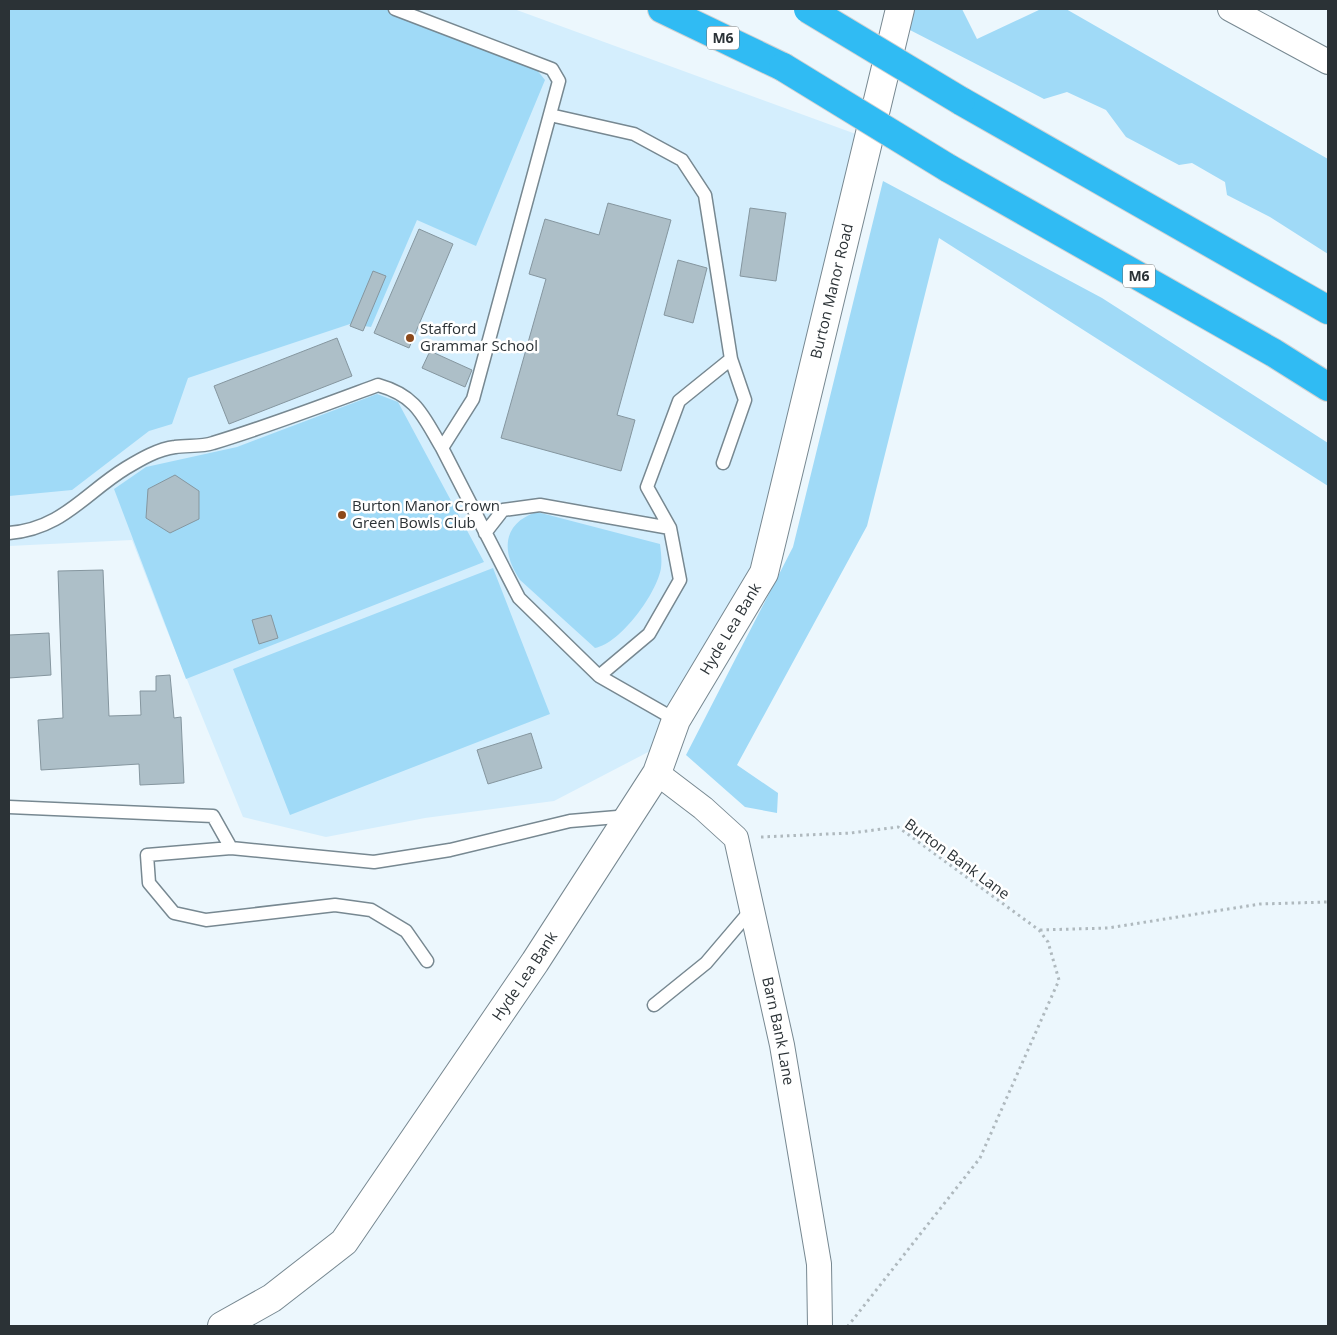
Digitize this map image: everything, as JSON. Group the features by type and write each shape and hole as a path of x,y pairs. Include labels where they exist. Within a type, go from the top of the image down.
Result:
{"highway":[{"name":"M6","path":"662,9 783,67 948,168 1274,353 1328,387"},
{"path":"808,9 961,101 1328,310"}],"street":[{"name":"Burton Manor Road","path":"764,573 900,9"},
{"path":"1230,9 1328,62"},
{"name":"Hyde Lea Bank","path":"222,1326 272,1298 344,1242 535,962 657,774 676,720 764,573"},
{"path":"657,774 703,808 736,838"},
{"name":"Barn Bank Lane","path":"736,838 782,1045 819,1264 820,1326"}],"lane":[{"path":"395,9 552,69 559,81 473,399 442,448"},
{"path":"550,115 634,134 682,160 705,195 731,359 745,400 723,463"},
{"path":"599,676 649,634 680,580 670,528 648,487 679,401 731,359"},
{"path":"9,533 22,532 46,525 74,508 125,468 154,453 174,447 211,444 378,385 397,390 418,407 442,448 519,598 599,676 676,720"},
{"path":"484,533 503,510 540,505 670,528"},
{"path":"9,807 213,816 231,848"},
{"path":"427,961 406,931 371,910 335,905 206,920 174,913 149,883 147,855 231,848 374,862 450,850 570,821 629,816"},
{"path":"654,1005 706,963 752,909"}],"path":[{"name":"Burton Bank Lane","path":"736,838 851,833 898,827 1039,930"},
{"path":"1039,930 1108,928 1260,904 1328,902"},
{"path":"848,1326 980,1158 1059,980 1048,942 1039,930"}],"shaded area":[{"name":"Stafford Grammar School","path":"9,9 514,9 864,137 750,568 654,749 554,801 425,818 326,837 243,817 132,540 9,546"},
{"path":"9,9 404,9 529,60 545,80 476,246 417,220 371,327 350,324 188,378 172,424 149,431 72,490 9,496"},
{"path":"909,9 962,9 977,39 1041,9 1066,9 1328,159 1328,254 1270,217 1227,195 1225,182 1192,163 1179,165 1126,137 1106,110 1067,92 1044,99 906,28"},
{"path":"883,181 1102,298 1328,443 1328,486 939,238 867,526 737,765 778,793 777,813 745,807 686,755 793,547"},
{"path":"377,394 398,402 484,562 186,679 114,489 146,467 237,447"},
{"path":"537,512 660,544 661,568 653,590 636,616 616,637 605,644 595,648 520,580 514,569 508,549 511,531 525,517"},
{"path":"493,568 550,714 290,815 233,669"}],"building":[{"path":"608,203 671,220 617,415 635,420 621,471 501,438 546,279 529,274 545,219 599,235"},
{"path":"750,208 786,213 776,281 740,276"},
{"path":"419,229 453,244 409,348 374,333"},
{"path":"678,260 707,268 693,323 664,315"},
{"path":"373,271 386,276 363,331 350,326"},
{"path":"337,338 352,376 229,424 214,386"},
{"path":"430,351 472,370 465,387 422,368"},
{"path":"175,475 199,491 199,519 170,533 146,518 148,489"},
{"path":"103,570 109,716 141,715 140,691 156,691 156,676 170,675 174,718 181,717 184,783 140,785 139,764 41,770 38,720 63,718 58,571"},
{"path":"271,615 278,638 259,644 252,620"},
{"path":"49,633 51,675 9,678 9,635"},
{"path":"531,733 542,768 488,784 477,750"}],"place":[{"name":"Stafford Grammar School","path":"410,338"},
{"name":"Burton Manor Crown Green Bowls Club","path":"342,515"}]}
